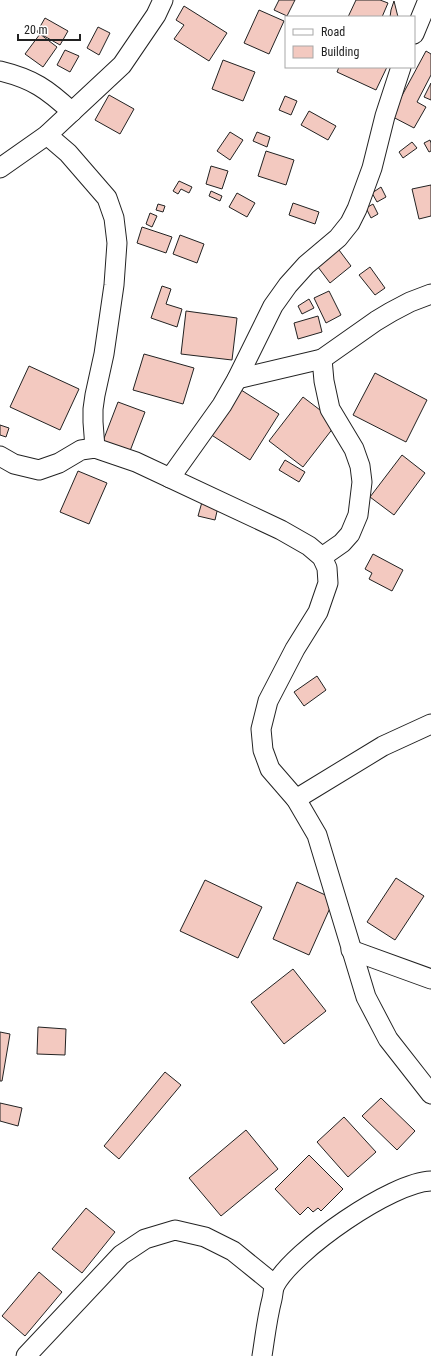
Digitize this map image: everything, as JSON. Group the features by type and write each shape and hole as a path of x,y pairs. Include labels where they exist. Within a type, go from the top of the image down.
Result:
{"street":[{"path":"0,168 47,135 122,65 156,15 163,0"},
{"path":"415,32 428,0"},
{"path":"170,478 222,405 237,380 273,306 288,284 306,265 338,238 350,223 357,209 372,168 385,116 400,68"},
{"path":"0,71 38,84 51,93 72,112"},
{"path":"47,135 68,153 107,198 114,218 117,243 114,285 93,409 95,448"},
{"path":"237,380 322,359 391,312 410,302 431,294"},
{"path":"322,359 324,381 330,409 354,449 360,466 362,482 358,515 350,534 342,543 322,557"},
{"path":"0,456 14,464 39,470 59,463 81,450 95,448 136,462 280,530 309,546 322,557 327,568 328,583 318,612 295,649 268,701 261,729 263,750 270,769 296,799 317,835 366,997 388,1039 431,1094"},
{"path":"296,799 383,746 431,724"},
{"path":"351,950 431,979"},
{"path":"262,1356 275,1285 289,1266 302,1253 335,1228 394,1191 423,1181 431,1181"},
{"path":"26,1356 121,1254 145,1239 175,1230 205,1237 232,1251 275,1285"}],"building":[{"path":"279,0 295,0 287,16 274,10"},
{"path":"356,0 380,0 388,3 382,16 348,16"},
{"path":"394,1 398,16 390,16"},
{"path":"184,6 227,33 209,61 174,39 184,25 176,20"},
{"path":"259,10 284,21 269,54 244,43"},
{"path":"45,18 68,31 60,45 37,32"},
{"path":"98,27 110,33 99,55 87,48"},
{"path":"40,34 57,47 43,67 25,54"},
{"path":"65,50 79,56 70,72 57,65"},
{"path":"426,51 431,54 431,75 417,102 426,107 414,128 391,116"},
{"path":"223,60 255,72 243,101 212,89"},
{"path":"339,68 387,68 376,90 337,72"},
{"path":"431,83 431,100 424,97"},
{"path":"109,95 134,109 120,134 95,120"},
{"path":"285,96 297,101 291,115 279,110"},
{"path":"309,111 336,126 328,140 301,125"},
{"path":"230,132 243,140 230,160 217,151"},
{"path":"257,132 270,137 267,147 253,141"},
{"path":"430,140 431,151 429,152 424,143"},
{"path":"412,142 417,148 403,158 399,152"},
{"path":"266,151 294,160 286,185 258,176"},
{"path":"211,166 228,171 222,189 206,184"},
{"path":"179,181 192,187 189,193 181,189 178,194 173,191"},
{"path":"431,185 431,216 419,219 412,189"},
{"path":"381,187 386,197 377,202 372,193"},
{"path":"211,191 222,196 220,201 209,196"},
{"path":"237,193 255,203 247,217 229,207"},
{"path":"293,203 319,212 315,224 289,215"},
{"path":"158,204 165,206 163,212 156,210"},
{"path":"373,204 378,214 371,218 366,208"},
{"path":"150,213 157,216 152,227 146,224"},
{"path":"142,227 172,237 166,253 137,243"},
{"path":"180,235 204,244 197,263 173,254"},
{"path":"336,246 351,266 330,283 315,263"},
{"path":"370,267 385,288 375,295 359,275"},
{"path":"162,286 171,289 166,304 182,309 177,327 151,318"},
{"path":"329,291 341,315 326,323 314,298"},
{"path":"309,299 314,308 302,314 298,306"},
{"path":"186,311 237,318 232,360 181,354"},
{"path":"318,316 322,332 298,339 294,323"},
{"path":"144,354 194,368 183,404 133,390"},
{"path":"29,366 79,389 60,430 10,407"},
{"path":"375,373 427,400 406,442 353,415"},
{"path":"238,388 279,414 250,460 210,434"},
{"path":"303,397 337,423 303,467 269,441"},
{"path":"118,402 145,412 130,451 103,441"},
{"path":"0,425 9,428 6,437 0,435"},
{"path":"402,455 425,473 394,515 370,497"},
{"path":"285,460 305,472 299,482 279,470"},
{"path":"78,471 107,483 89,524 60,512"},
{"path":"202,502 218,507 215,520 198,516"},
{"path":"373,554 403,570 392,591 369,579 372,573 365,569"},
{"path":"317,676 326,690 304,706 294,692"},
{"path":"396,878 424,896 395,940 367,922"},
{"path":"205,880 262,907 238,958 180,931"},
{"path":"297,882 334,899 309,955 273,939"},
{"path":"293,969 326,1011 284,1044 251,1002"},
{"path":"38,1027 66,1029 65,1055 37,1054"},
{"path":"0,1032 10,1034 2,1081 0,1081"},
{"path":"165,1072 181,1085 119,1159 104,1146"},
{"path":"381,1098 415,1131 397,1150 362,1116"},
{"path":"0,1103 22,1108 18,1126 0,1121"},
{"path":"344,1117 376,1152 348,1177 317,1142"},
{"path":"246,1130 278,1169 221,1216 189,1178"},
{"path":"309,1155 343,1189 321,1211 318,1208 313,1212 308,1207 300,1215 275,1189"},
{"path":"86,1208 115,1232 82,1273 52,1249"},
{"path":"39,1272 62,1292 25,1336 2,1316"}]}
